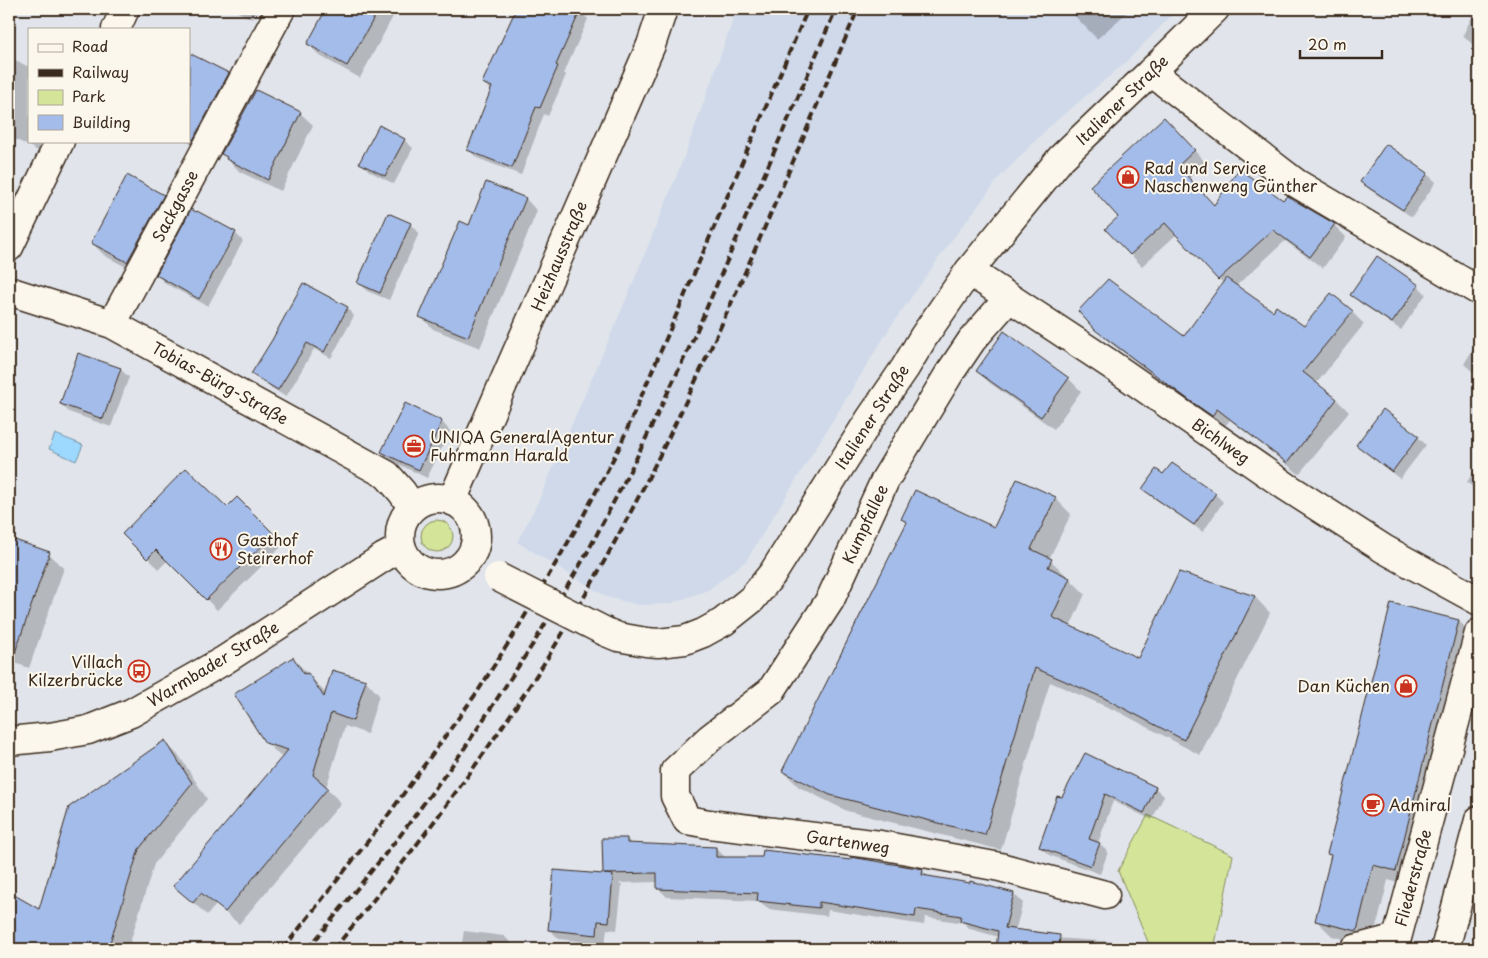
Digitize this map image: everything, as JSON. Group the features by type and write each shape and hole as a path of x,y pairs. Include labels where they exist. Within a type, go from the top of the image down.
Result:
{"street":[{"path":"116,28 125,9"},
{"name":"Sackgasse","path":"112,324 281,9"},
{"name":"Heizhausstraße","path":"452,501 651,45 663,9"},
{"name":"Italiener Straße","path":"469,558 498,577 618,637 658,643 685,640 704,633 736,613 752,599 773,574 870,419 969,271 1061,158 1215,9"},
{"path":"1151,72 1296,183 1479,291"},
{"path":"9,246 60,142"},
{"name":"Bichlweg","path":"969,271 1110,364 1287,487 1384,549 1479,601"},
{"name":"Tobias-Bürg-Straße","path":"9,290 112,324 387,475 412,507"},
{"name":"Kumpfallee","path":"710,738 771,691 830,600 885,480 944,382 972,340 1009,298"},
{"path":"442,498 452,501 462,506 470,515 475,526 474,548 461,568 450,573 438,575 426,573 415,568 406,559 399,540 402,522 412,507 421,502 442,498"},
{"name":"Warmbader Straße","path":"9,741 50,737 88,730 131,713 223,661 401,548"},
{"name":"Fliederstraße","path":"1396,944 1479,633"},
{"name":"Gartenweg","path":"710,738 676,771 675,796 687,820 889,847 1000,868 1105,895"},
{"path":"1445,949 1479,820"},
{"path":"1355,949 1396,944"}],"shaded area":[{"path":"737,9 1178,9 1125,63 1049,127 1000,177 951,241 891,326 746,561 708,590 669,604 639,605 607,597 517,542 539,500 628,295 684,157"}],"green space":[{"path":"437,520 449,524 453,536 449,548 437,552 425,548 421,536 425,524"},
{"path":"1148,815 1233,855 1214,949 1151,949 1118,871"}],"water":[{"path":"55,434 83,445 76,461 49,449"}],"building":[{"path":"326,9 379,9 347,66 307,44"},
{"path":"516,9 581,9 556,65 558,66 540,108 536,107 512,168 467,150 492,87 482,83"},
{"path":"190,54 229,73 193,140 190,138"},
{"path":"256,90 301,112 268,180 226,159 227,157 221,154"},
{"path":"1164,117 1195,150 1178,166 1214,205 1239,169 1283,200 1287,196 1335,224 1310,257 1273,230 1218,280 1165,223 1130,255 1105,229 1118,217 1090,186"},
{"path":"379,125 405,139 385,176 359,163"},
{"path":"1386,144 1428,173 1403,210 1360,182"},
{"path":"127,175 164,195 127,262 91,243"},
{"path":"486,182 526,198 468,337 419,317 460,221 469,225"},
{"path":"191,209 236,232 199,299 156,275"},
{"path":"388,213 411,223 380,293 357,283"},
{"path":"1377,256 1419,285 1392,323 1350,295"},
{"path":"1226,278 1273,311 1276,306 1304,326 1331,293 1353,311 1303,372 1337,399 1287,463 1217,409 1212,416 1189,400 1095,330 1078,311 1108,279 1184,336"},
{"path":"303,283 348,307 324,352 307,343 278,390 251,374"},
{"path":"1004,331 1069,378 1041,417 976,371"},
{"path":"78,353 121,368 103,419 60,404"},
{"path":"405,403 442,421 419,470 381,452"},
{"path":"1383,409 1419,436 1392,472 1356,445"},
{"path":"1172,463 1216,493 1194,525 1142,489 1156,469 1163,474"},
{"path":"186,468 227,507 237,497 274,534 206,600 156,550 147,559 122,534"},
{"path":"1017,479 1056,497 1031,549 1052,559 1048,567 1070,578 1052,617 1138,658 1179,572 1255,596 1184,740 1104,698 1035,668 985,835 830,795 782,771 907,522 901,519 915,490 994,527"},
{"path":"9,538 50,552 12,661 9,660"},
{"path":"1391,603 1459,620 1396,871 1373,865 1357,931 1315,921 1331,855 1327,854"},
{"path":"293,657 304,674 308,673 324,697 332,670 366,680 353,721 331,713 313,775 328,788 225,912 201,893 193,903 173,886 288,750 265,743 234,694"},
{"path":"165,740 192,783 139,849 108,949 9,949 9,892 39,909 69,807"},
{"path":"1085,753 1156,787 1144,813 1105,794 1089,839 1100,843 1091,866 1039,847 1057,796 1062,797"},
{"path":"602,838 627,838 627,843 716,847 716,857 762,857 763,850 851,860 851,857 923,869 922,875 970,883 970,881 1014,893 1005,928 1060,935 1059,949 996,949 998,931 960,921 961,916 916,909 915,917 819,902 819,908 757,901 758,893 657,889 657,873 604,874 613,875 609,922 598,921 597,935 548,930 554,870 603,874"}],"railway":[{"path":"283,949 383,822 478,691 516,631 580,522 619,448 808,9"},
{"path":"308,949 399,837 464,749 535,641 587,553 635,461 691,344 836,9"},
{"path":"334,949 405,860 473,768 537,674 596,576 633,507 702,367 766,224 858,9"}],"place":[{"name":"Rad und Service Naschenweng Günther","path":"1128,177"},
{"name":"UNIQA GeneralAgentur Fuhrmann Harald","path":"414,446"},
{"name":"Gasthof Steirerhof","path":"221,549"},
{"name":"Villach Kilzerbrücke","path":"139,671"},
{"name":"Dan Küchen","path":"1406,686"},
{"name":"Admiral","path":"1373,805"}]}
